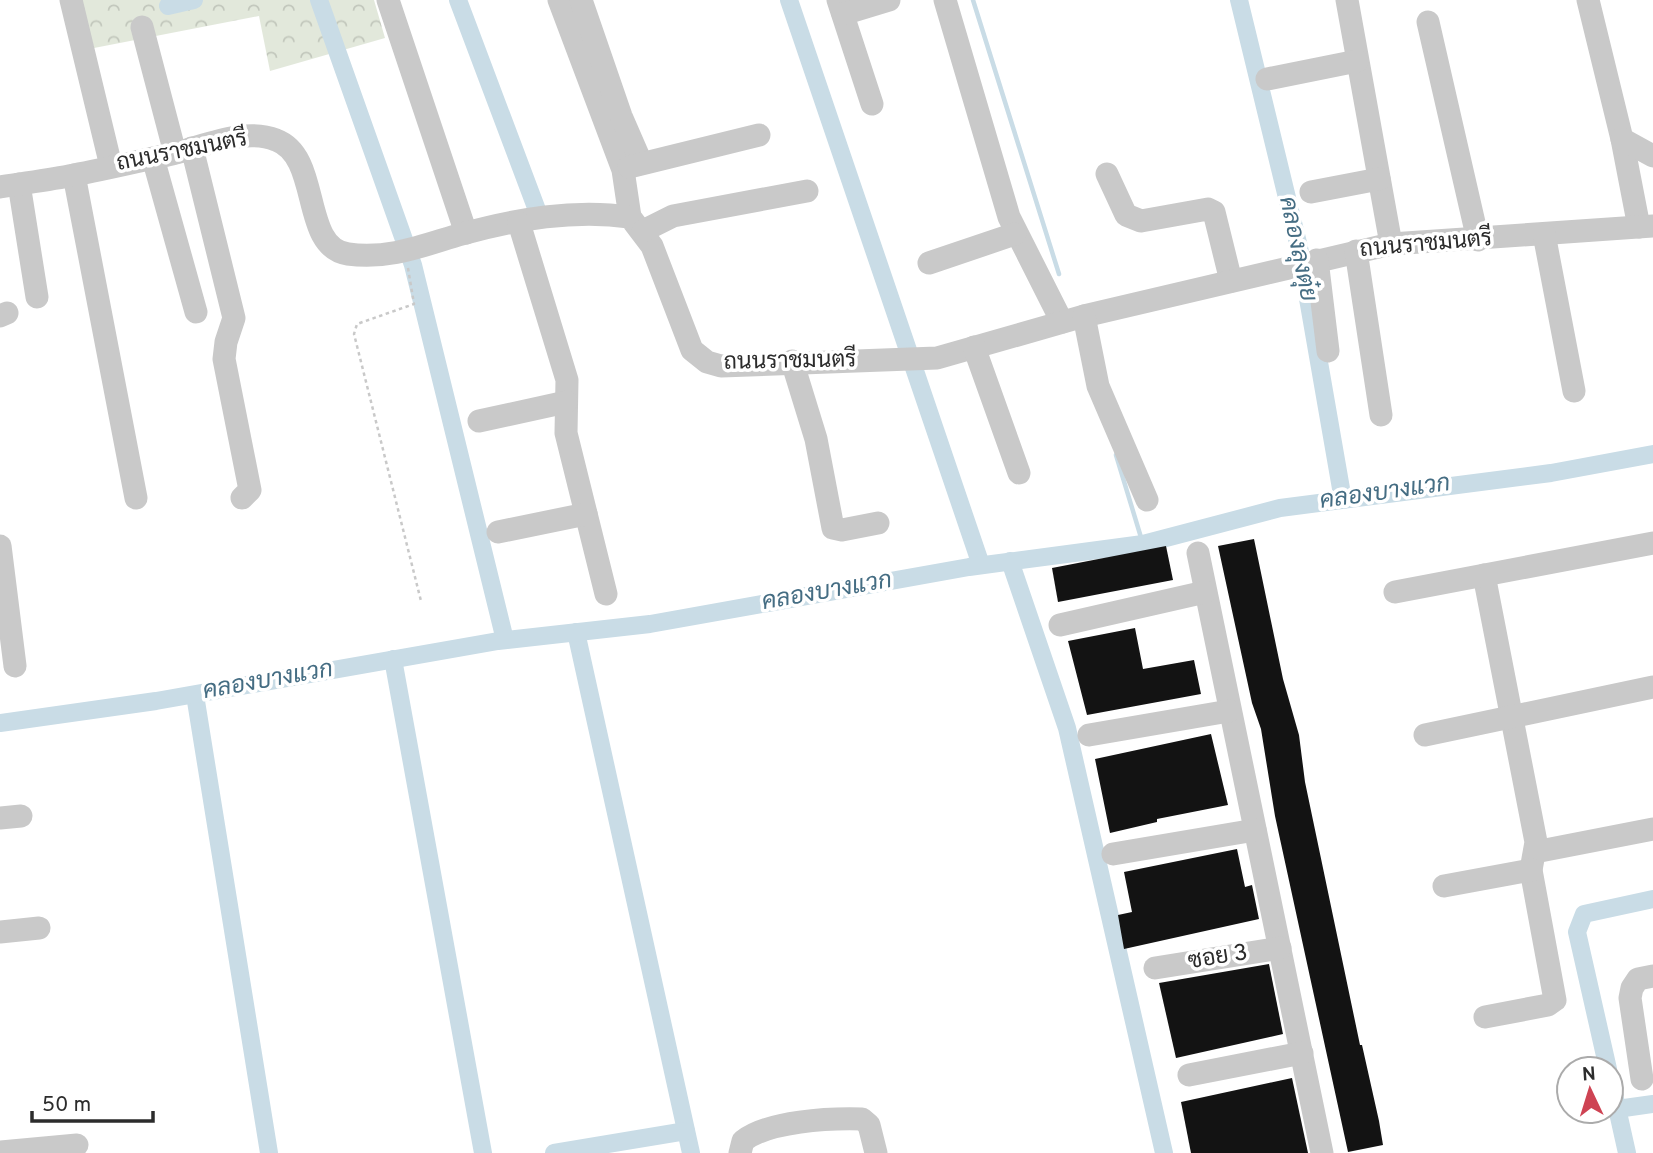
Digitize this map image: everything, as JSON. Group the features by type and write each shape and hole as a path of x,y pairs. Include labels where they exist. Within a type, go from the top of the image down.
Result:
{"street":[{"path":"71,0 111,166"},
{"path":"388,0 466,233"},
{"path":"559,0 632,166"},
{"path":"581,0 621,116 632,166 636,224 807,191"},
{"path":"872,103 840,7 889,0"},
{"path":"945,0 1015,234 1062,322"},
{"path":"1347,0 1391,244"},
{"path":"1588,0 1622,138 1649,230"},
{"path":"1429,22 1478,240"},
{"path":"142,27 173,153 196,312"},
{"path":"1267,79 1357,61"},
{"path":"632,166 759,135"},
{"name":"ถนนราชมนตรี","path":"9,185 75,175 233,139 264,136 279,141 295,152 306,178 314,215 326,239 344,254 379,256 466,233 563,214 595,212 636,224 652,246 692,350 707,362 721,366 792,361 920,359 1279,268 1391,244 1649,230"},
{"path":"1622,138 1652,157"},
{"path":"173,153 234,318 224,359 250,490 242,498"},
{"path":"1107,174 1126,215 1132,219 1142,221 1208,209 1214,212 1231,281"},
{"path":"75,175 136,498"},
{"path":"1311,192 1379,180"},
{"path":"9,185 37,297"},
{"path":"519,223 567,380 566,433 606,594"},
{"path":"929,263 1015,234"},
{"path":"1544,234 1574,391"},
{"path":"1356,251 1381,415"},
{"path":"1314,260 1328,351"},
{"path":"1084,316 1098,386 1147,499"},
{"path":"974,347 1019,473"},
{"path":"792,361 816,439 833,528 842,530 878,523"},
{"path":"479,421 566,402"},
{"path":"498,532 586,514"},
{"path":"1395,592 1653,543"},
{"path":"0,546 15,666"},
{"path":"1198,553 1322,1153"},
{"path":"1484,575 1514,718 1533,861 1556,1000 1548,1005 1485,1017"},
{"path":"1060,625 1205,592"},
{"path":"1425,735 1653,687"},
{"path":"1089,736 1229,711"},
{"path":"1444,886 1653,829"},
{"path":"1112,854 1255,830"},
{"path":"0,932 39,928"},
{"name":"ซอย 3","path":"1155,968 1280,947"},
{"path":"1642,1079 1630,998 1632,988 1639,979 1653,976"},
{"path":"1189,1075 1302,1053"},
{"path":"740,1153 743,1141 763,1129 862,1119 869,1125 876,1153"},
{"path":"0,1153 77,1145"}],"path":[{"path":"404,251 414,304 357,324 355,334 421,601"}],"green space":[{"path":"80,0 374,0 385,38 270,71 259,16 94,48"}],"building":[{"path":"1254,539 1283,679 1299,735 1305,782 1383,1145 1348,1152 1275,816 1261,729 1252,703 1218,546"},
{"path":"1166,546 1173,580 1058,602 1052,568"},
{"path":"1135,628 1143,669 1194,660 1201,694 1087,715 1068,641"},
{"path":"1211,734 1228,805 1157,819 1157,822 1110,833 1095,759"},
{"path":"1237,849 1245,887 1252,885 1259,919 1124,949 1118,915 1132,912 1124,872"},
{"path":"1269,964 1283,1034 1176,1058 1159,983"},
{"path":"1292,1078 1308,1153 1191,1153 1181,1102"}],"waterway":[{"path":"168,6 194,0"},
{"path":"319,0 413,265 505,640"},
{"path":"458,0 537,210"},
{"path":"789,0 981,565"},
{"path":"973,0 1059,274"},
{"name":"คลองลุงตุ๋ย","path":"1239,0 1299,247 1343,500"},
{"name":"คลองบางแวก","path":"0,723 156,701 498,641 650,624 969,567 1143,544 1280,508 1551,473 1653,454"},
{"path":"1116,455 1143,544"},
{"path":"1010,561 1067,728 1164,1153"},
{"path":"576,632 691,1153"},
{"path":"393,659 483,1153"},
{"path":"195,695 269,1153"},
{"path":"1605,1055 1577,932 1584,914 1653,899"},
{"path":"1625,1108 1653,1104"},
{"path":"1621,1125 1627,1153"},
{"path":"554,1153 686,1131"}]}
